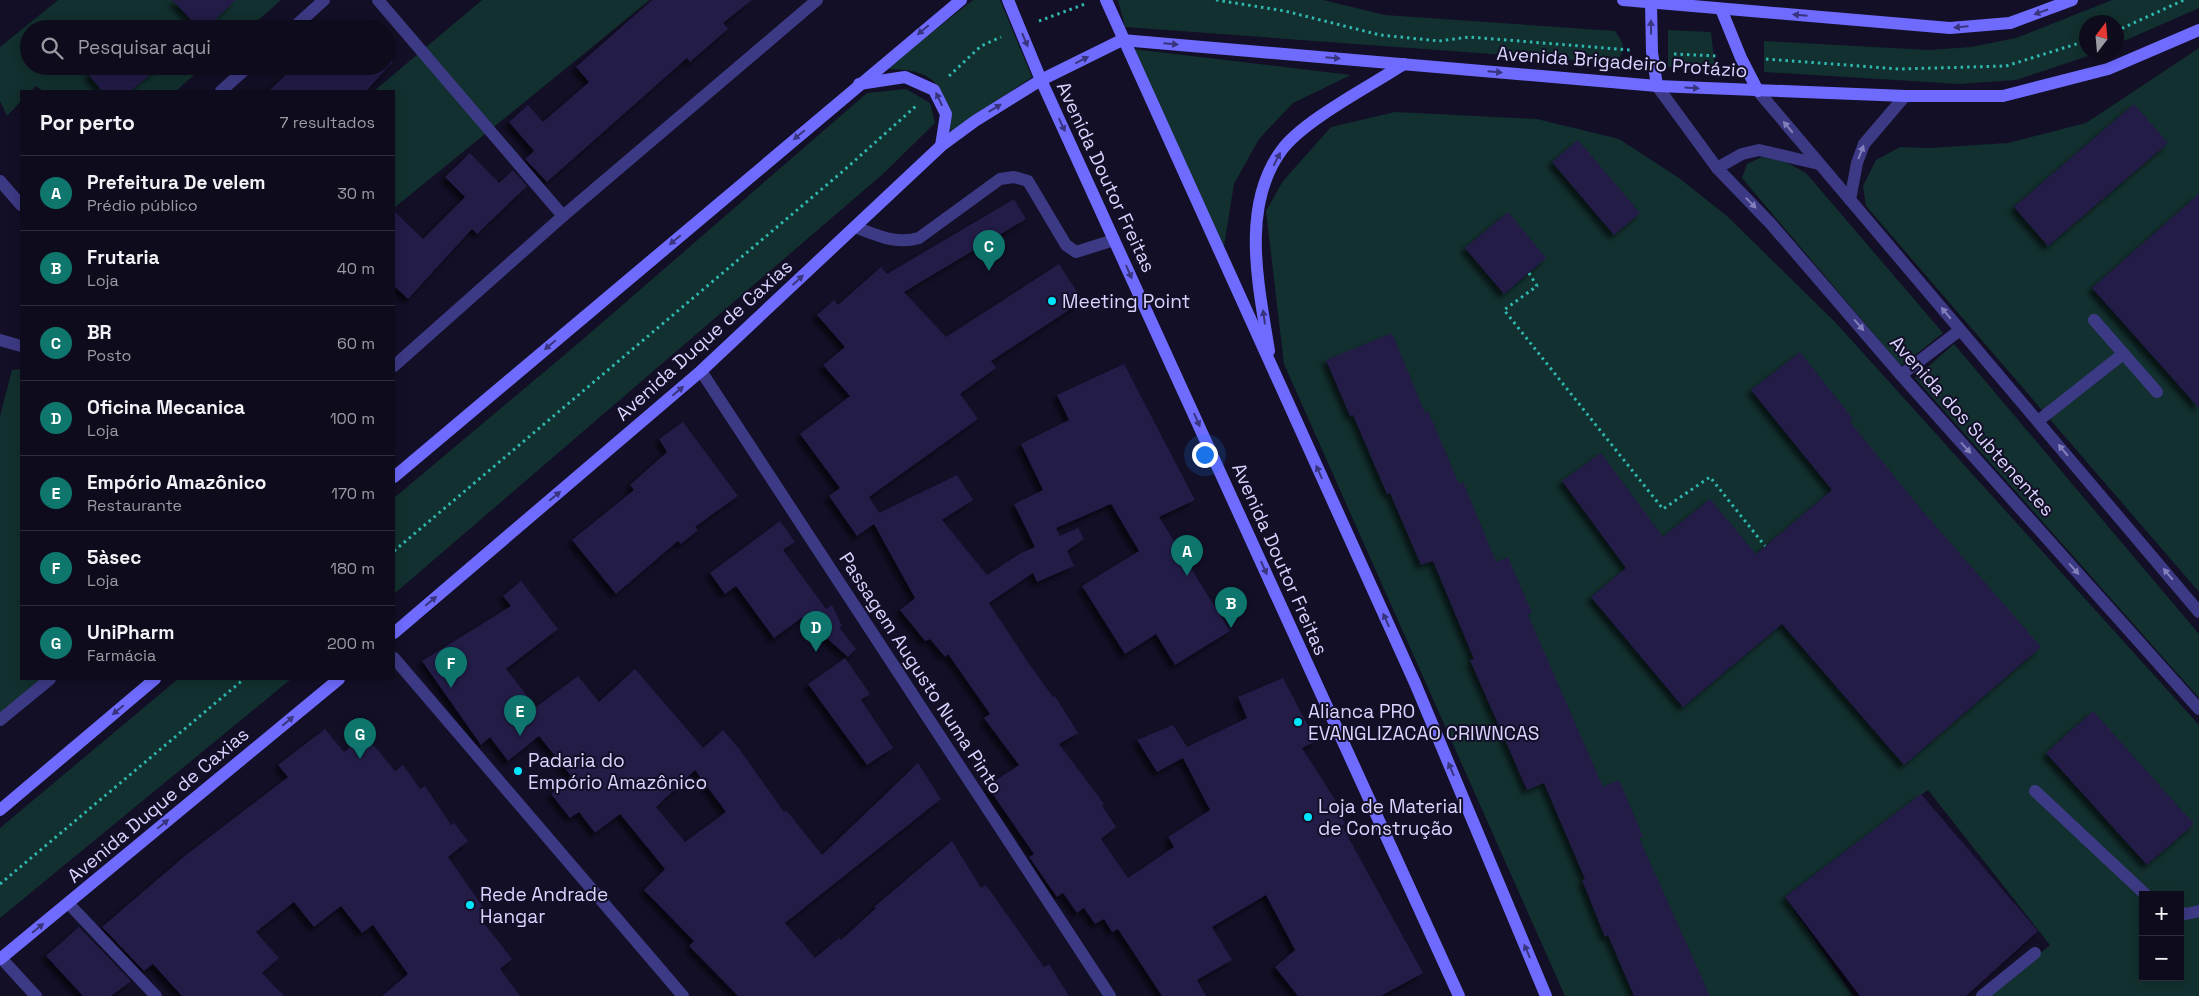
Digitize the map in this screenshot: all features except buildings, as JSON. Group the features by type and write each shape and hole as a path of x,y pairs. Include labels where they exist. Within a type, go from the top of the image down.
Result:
{"main road":[{"path":"395,476 961,0"},
{"name":"Avenida Doutor Freitas","path":"1008,0 1041,80 1459,996"},
{"path":"1106,0 1122,40 1415,683 1546,996"},
{"path":"1623,0 1950,28 2010,23 2072,0"},
{"path":"1651,3 1652,52 1657,86"},
{"path":"1721,9 1741,58 1758,91"},
{"name":"Avenida Brigadeiro Protázio","path":"1122,40 1657,86 1905,96 2004,96 2108,69 2199,30"},
{"path":"1041,80 1122,40"},
{"path":"1271,366 1258,280 1256,214 1267,179 1281,150 1309,124 1404,64"},
{"path":"859,84 905,77 934,90 946,114 941,146"},
{"name":"Avenida Duque de Caxias","path":"395,632 701,371 941,146 975,121 1041,80"},
{"path":"0,810 154,680"},
{"name":"Avenida Duque de Caxias","path":"0,958 338,680"}],"street":[{"path":"302,20 324,0"},
{"path":"378,0 563,216"},
{"path":"395,365 563,216 818,0"},
{"path":"222,90 239,75"},
{"name":"Avenida dos Subtenentes","path":"1657,86 1717,168 1772,224 1901,375 2199,709"},
{"path":"1758,91 2199,612"},
{"path":"1850,200 1857,163 1864,144 1905,96"},
{"path":"1717,168 1742,154 1759,150 1819,164"},
{"path":"855,227 893,240 908,241 919,238 1000,179 1014,177 1028,181 1066,245 1076,252 1114,240"},
{"path":"0,181 20,204"},
{"path":"2094,320 2157,392"},
{"path":"1901,375 1960,330"},
{"path":"0,340 20,346"},
{"path":"2038,421 2122,354"},
{"name":"Passagem Augusto Numa Pinto","path":"701,371 1110,996"},
{"path":"395,659 683,996"},
{"path":"0,720 49,680"},
{"path":"2035,791 2142,891"},
{"path":"68,903 156,996"},
{"path":"2184,913 2199,911"},
{"path":"1982,996 2035,953"},
{"path":"0,958 36,996"}],"path":[{"path":"2124,27 2184,0"},
{"path":"395,551 842,172 981,46 1019,28 1088,3"},
{"path":"1528,273 1537,286 1504,310 1663,508 1710,476 1765,546"},
{"path":"0,884 243,680"}],"green space":[{"path":"58,0 281,0 258,20 33,20"},
{"path":"482,0 650,0 395,207 395,90 375,90"},
{"path":"973,0 1000,0 1032,77 951,132 946,102 935,83 927,76 916,72 885,69"},
{"path":"1118,0 1323,0 1385,15 1615,31 1623,47 1621,55 1615,63 1125,27"},
{"path":"2112,0 2199,0 2199,8 2124,41 2124,15 2079,15 2079,59 2016,80 1959,84 1764,72 1764,41 1929,50 1971,47 2016,38"},
{"path":"1668,30 1711,32 1715,69 1668,67"},
{"path":"20,31 20,75 194,75 177,90 42,90 36,86 32,90 20,90 20,102 7,116 0,101 0,47"},
{"path":"2199,48 2199,592 1866,206 1863,186 1876,160 1900,147 1929,148 2008,143 2086,123"},
{"path":"1133,49 1351,75 1293,103 1259,139 1234,184 1224,246"},
{"path":"906,89 930,103 935,123 884,173 395,593 395,497 581,341 867,93"},
{"path":"1395,112 1537,119 1619,139 1679,178 1727,216 1836,323 2199,725 2199,996 1990,996 2050,945 1928,790 1785,897 1853,996 1565,996 1284,364 1266,211 1283,181 1331,127"},
{"path":"1762,157 1786,162 1806,173 1943,333 1901,366 1742,178 1747,164"},
{"path":"1954,344 2199,634 2199,698 1915,378"},
{"path":"20,369 20,680 46,680 0,722 0,416 12,370"},
{"path":"177,680 290,680 0,918 0,828"}],"place":[{"name":"BR","path":"989,271"},
{"name":"Meeting Point","path":"1052,301"},
{"name":"Prefeitura De velem","path":"1187,576"},
{"name":"Frutaria","path":"1231,628"},
{"name":"Oficina Mecanica","path":"816,652"},
{"name":"5àsec","path":"451,688"},
{"name":"Alianca PRO EVANGLIZACAO CRIWNCAS","path":"1298,722"},
{"name":"Empório Amazônico","path":"520,736"},
{"name":"UniPharm","path":"360,759"},
{"name":"Padaria do Empório Amazônico","path":"518,771"},
{"name":"Loja de Material de Construção","path":"1308,817"},
{"name":"Rede Andrade Hangar","path":"470,905"}]}
